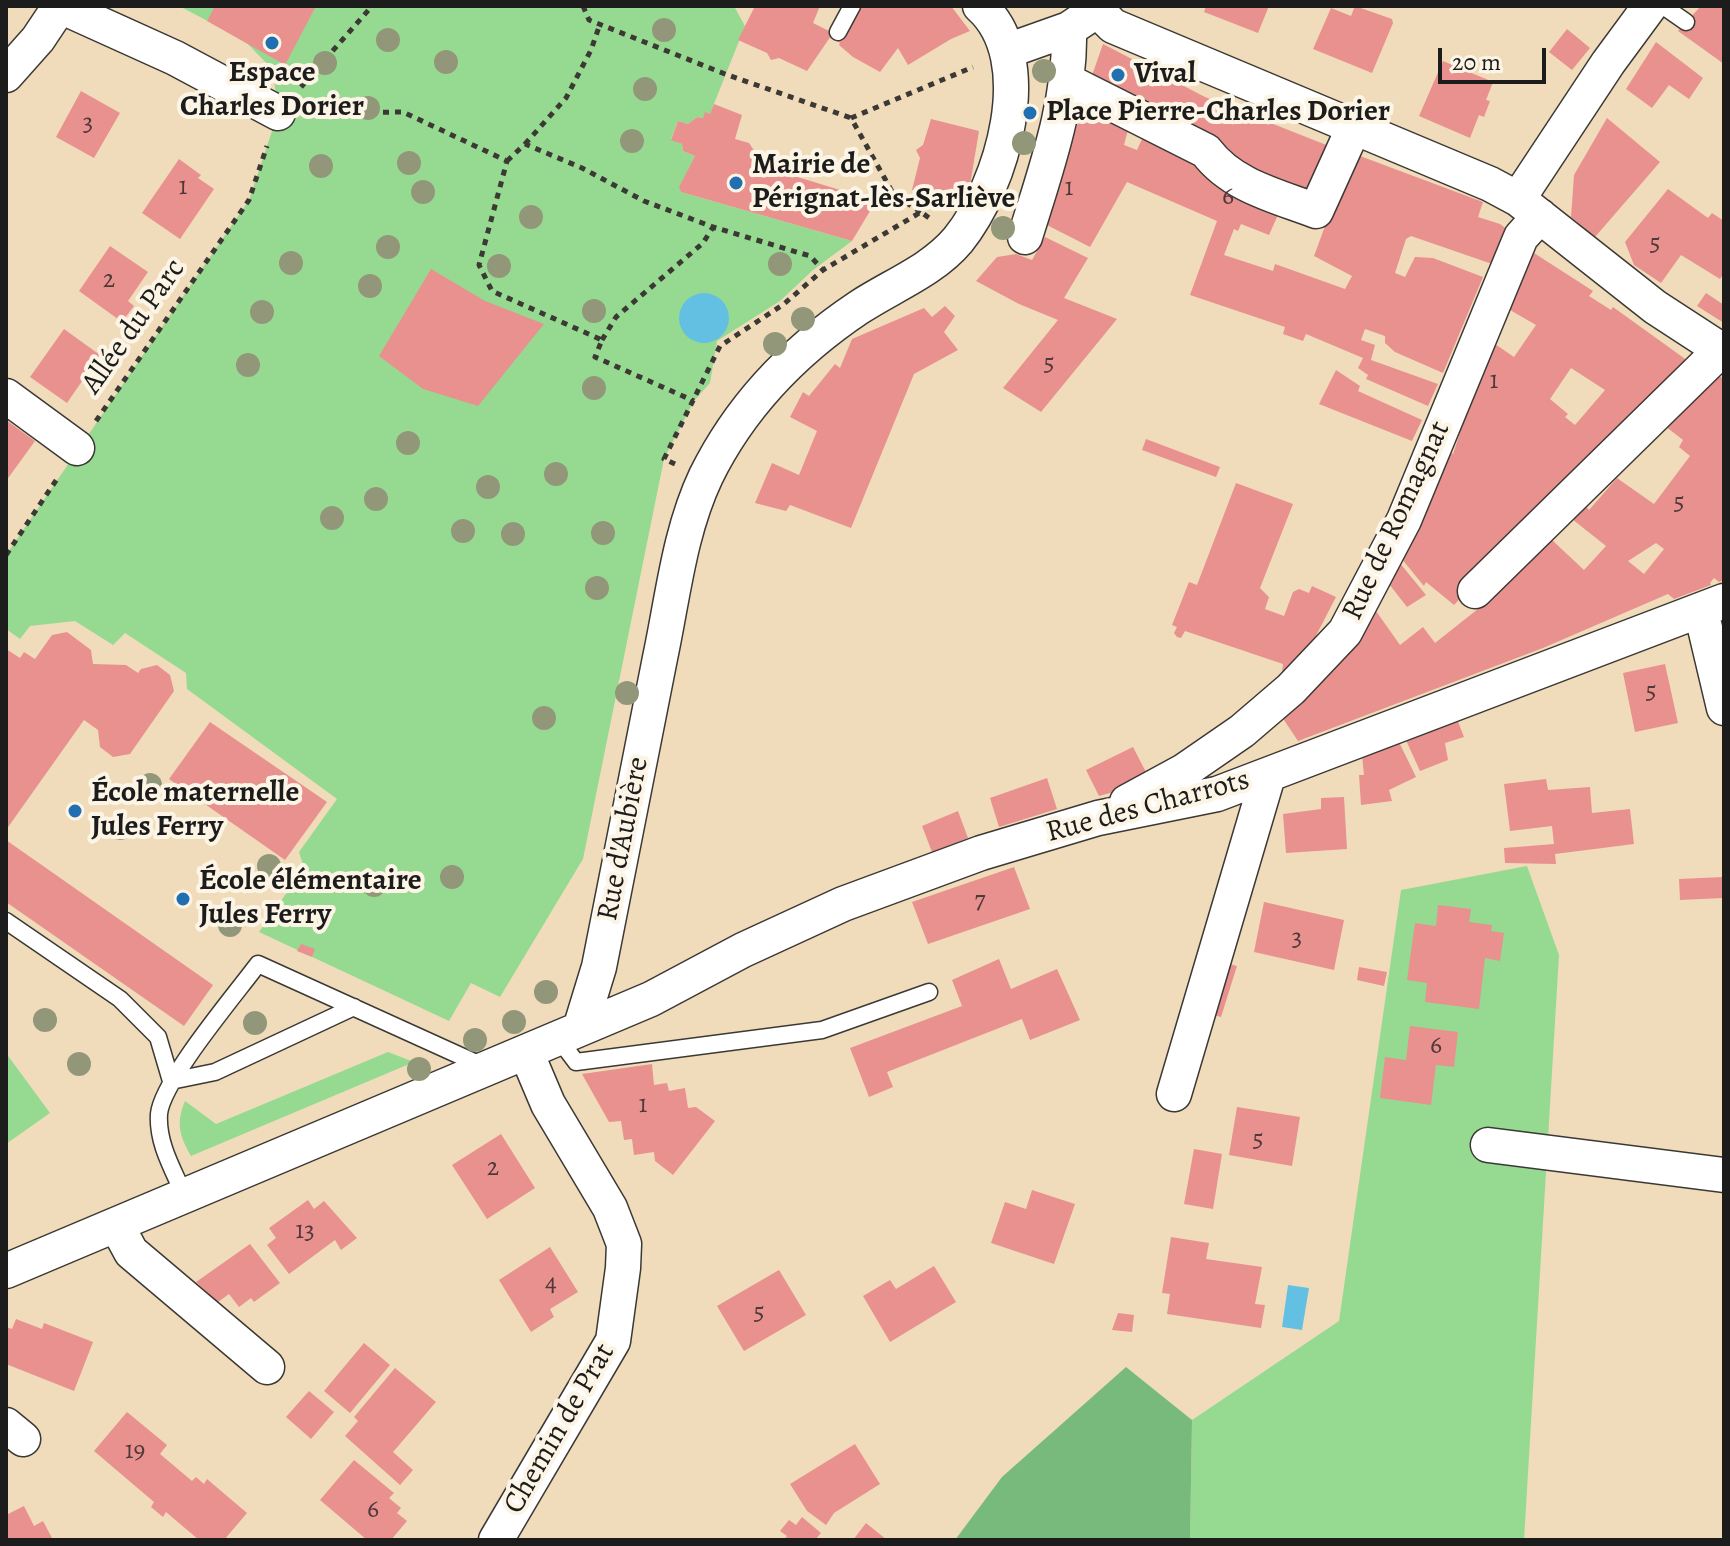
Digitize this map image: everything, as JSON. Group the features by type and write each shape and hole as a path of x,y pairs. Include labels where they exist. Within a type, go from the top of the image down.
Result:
{"street":[{"path":"6,75 38,39 60,6 175,58 278,113"},
{"name":"Rue de Romagnat","path":"1098,818 1184,771 1242,731 1291,689 1345,632 1404,520 1521,237 1529,208 1608,63 1650,6"},
{"path":"984,10 1007,51 1093,18 1490,184 1529,208 1655,307 1723,350 1475,591"},
{"path":"1025,237 1051,155 1067,81 1093,18"},
{"name":"Rue d'Aubière","path":"569,1034 599,967 681,545 705,478 728,437 766,385 815,339 860,307 908,279 957,240 975,213 1001,156 1012,90 1007,51"},
{"path":"1067,81 1206,151 1216,165 1240,181 1316,211 1354,127"},
{"path":"6,396 77,448"},
{"path":"1712,606 1724,708"},
{"name":"Rue des Charrots","path":"569,1034 651,999 743,950 843,904 981,853 1098,818 1217,794 1712,606"},
{"path":"1174,1094 1268,776"},
{"path":"6,1271 569,1034"},
{"name":"Chemin de Prat","path":"496,1540 613,1341 623,1268 624,1244 610,1208 548,1104 526,1052"},
{"path":"1488,1145 1724,1175"},
{"path":"117,1226 131,1252 267,1367"}],"lane":[{"path":"838,32 852,6"},
{"path":"1663,6 1686,22"},
{"path":"6,921 120,999 158,1037 171,1081"},
{"path":"185,1197 162,1144 159,1113 171,1081 258,964 488,1069"},
{"path":"569,1034 576,1062 724,1045 822,1030 929,992"},
{"path":"171,1081 215,1072 354,1007"}],"path":[{"path":"278,113 372,6"},
{"path":"583,6 589,20 725,74 851,118 894,195 921,212"},
{"path":"600,24 566,98 507,161 479,265 492,291 602,340"},
{"path":"851,118 955,75"},
{"path":"278,113 403,112 507,161"},
{"name":"Allée du Parc","path":"6,555 249,200 278,113"},
{"path":"525,144 582,168 644,201 713,227 810,256 823,270"},
{"path":"694,401 595,357 616,317 703,243 713,227"}],"green space":[{"path":"179,6 734,6 745,26 710,114 697,117 688,124 678,121 671,139 682,144 683,151 695,156 680,187 681,192 852,241 813,270 780,301 717,341 710,383 694,401 664,459 583,859 500,997 471,983 449,1021 259,932 304,868 299,852 337,799 187,689 186,673 125,633 113,645 75,621 30,626 20,639 6,629 6,555 249,200 278,113 273,70 244,40"},
{"path":"1527,866 1559,955 1524,1540 1190,1540 1192,1420 1339,1321 1401,890"},
{"path":"388,1052 414,1062 191,1156 184,1142 180,1116 185,1101 216,1124"},
{"path":"6,1053 50,1113 6,1144"},
{"path":"1126,1367 1192,1420 1190,1540 955,1540 1002,1477"}],"water":[{"path":"704,293 722,300 729,318 722,336 704,343 686,336 679,318 686,300"},
{"path":"1288,1285 1309,1288 1302,1330 1282,1327"}],"building":[{"name":"Espace Charles Dorier","path":"215,6 316,6 285,65 207,21"},
{"path":"755,6 820,6 813,23 833,33 807,71 779,58 771,60 767,53 738,40"},
{"path":"861,6 951,6 970,31 908,65 898,48 880,72 853,57 837,41"},
{"path":"1206,6 1269,6 1258,33 1204,12"},
{"path":"1355,6 1392,19 1372,73 1313,49 1331,8 1351,16"},
{"path":"1697,6 1724,6 1724,64 1678,31 1699,8"},
{"path":"1567,29 1590,48 1572,70 1549,52"},
{"path":"1656,42 1703,78 1689,99 1669,85 1652,108 1626,89"},
{"path":"1103,44 1205,97 1334,148 1309,198 1089,84"},
{"path":"1443,61 1493,82 1484,117 1479,115 1470,138 1419,116"},
{"path":"81,91 120,113 94,158 56,137"},
{"path":"1085,102 1128,130 1124,145 1137,150 1147,128 1282,206 1269,235 1241,224 1238,231 1234,229 1224,255 1273,271 1275,264 1345,289 1352,276 1314,256 1352,153 1483,202 1478,217 1508,230 1495,265 1411,236 1406,239 1395,273 1405,277 1415,257 1433,258 1483,277 1443,373 1395,352 1385,343 1385,336 1365,329 1361,340 1375,345 1371,360 1438,384 1428,406 1366,379 1368,375 1358,368 1363,358 1306,334 1303,341 1283,334 1285,327 1190,295 1217,221 1127,182 1090,247 1043,223"},
{"path":"714,104 742,115 735,139 749,143 755,152 752,166 783,174 789,171 791,175 876,201 852,241 681,192 679,187 695,156 683,151 682,144 671,140 678,121 688,124 697,117 703,118 705,112 710,114"},
{"path":"1607,118 1660,162 1595,237 1571,217 1574,175"},
{"path":"931,119 979,131 968,197 965,199 912,190 920,158 916,150 923,145"},
{"path":"179,159 214,189 180,239 142,213"},
{"path":"1668,189 1708,218 1712,213 1724,221 1724,273 1720,279 1681,255 1661,283 1634,265 1625,242"},
{"path":"1045,237 1088,258 1064,298 1117,319 1041,412 1003,388 1058,320 976,281 997,257 1016,254 1032,260"},
{"path":"110,246 148,272 128,301 134,306 122,322 79,291"},
{"path":"1534,253 1593,291 1589,296 1611,310 1613,307 1688,361 1454,605 1426,582 1424,586 1401,558 1443,468 1453,454 1495,344 1514,357 1536,325 1510,310","holes":["1571,368 1605,390 1575,425 1565,417 1568,414 1550,399"]},
{"path":"431,269 485,301 544,324 478,406 423,389 379,356"},
{"path":"1706,293 1724,305 1724,323 1697,306"},
{"path":"945,306 955,316 944,332 958,350 914,374 851,528 790,505 786,511 755,503 772,463 799,475 817,431 790,417 803,392 809,396 835,364 840,368 852,339 924,308 932,317"},
{"path":"64,329 100,355 67,403 30,377"},
{"path":"1336,370 1360,386 1358,391 1422,420 1412,441 1319,404"},
{"path":"1716,374 1724,379 1724,580 1719,582 1714,578 1711,585 1674,599 1668,594 1543,648 1298,741 1282,717 1358,643 1376,611 1400,645 1423,627 1435,643 1488,601 1552,540 1584,570 1606,546 1572,519 1585,505 1589,510 1617,478 1654,504 1690,456 1679,447 1683,440 1665,426","holes":["1656,543 1664,549 1644,574 1628,561"]},
{"path":"6,420 35,441 6,481"},
{"path":"1146,439 1220,467 1216,477 1142,450"},
{"path":"1236,483 1293,504 1260,588 1269,597 1265,609 1284,616 1293,592 1299,589 1309,593 1312,586 1336,597 1307,653 1285,674 1282,672 1283,664 1185,631 1181,638 1174,633 1177,627 1172,625 1189,582 1197,585"},
{"path":"1399,562 1426,595 1407,607 1389,584"},
{"path":"67,632 91,650 93,664 126,665 138,673 141,669 157,665 170,675 174,691 130,754 113,757 100,747 98,730 84,720 6,830 6,649 20,658 24,652 35,659 52,635"},
{"path":"1665,664 1678,723 1635,732 1623,673"},
{"path":"1457,719 1464,737 1445,743 1448,760 1420,771 1405,738"},
{"path":"210,722 327,802 285,860 169,779"},
{"path":"1399,742 1416,777 1389,790 1392,801 1361,805 1359,775 1364,775 1362,755"},
{"path":"1133,747 1148,776 1128,788 1099,796 1086,770"},
{"path":"1047,778 1057,809 999,827 990,798"},
{"path":"1546,779 1548,790 1590,787 1592,813 1630,809 1634,844 1555,854 1556,864 1505,863 1504,848 1554,844 1552,826 1510,831 1504,784"},
{"path":"1344,797 1347,849 1286,853 1283,814 1321,809 1321,798"},
{"path":"958,811 968,838 932,852 922,826"},
{"path":"6,840 213,985 184,1026 6,902"},
{"path":"1014,867 1030,909 928,944 912,902"},
{"path":"1723,877 1723,898 1680,900 1679,879"},
{"path":"1264,902 1344,920 1334,970 1254,952"},
{"path":"1438,905 1471,909 1469,922 1492,925 1491,931 1504,933 1500,961 1485,958 1479,1009 1425,1002 1427,983 1407,980 1415,923 1436,926"},
{"path":"301,944 315,949 312,957 297,951"},
{"path":"999,959 1011,989 1057,969 1080,1020 1030,1040 1022,1019 887,1072 893,1087 869,1097 850,1048 962,1006 952,980"},
{"path":"1218,961 1237,966 1221,1017 1202,1012"},
{"path":"1359,967 1387,972 1384,986 1357,980"},
{"path":"1410,1026 1458,1032 1454,1067 1436,1065 1431,1105 1380,1098 1385,1057 1406,1060"},
{"path":"652,1064 654,1085 667,1083 669,1091 685,1088 688,1108 696,1107 715,1121 673,1175 655,1161 654,1152 634,1155 632,1139 624,1140 621,1121 609,1122 582,1074"},
{"path":"1237,1107 1300,1117 1292,1166 1229,1155"},
{"path":"501,1134 535,1188 487,1219 452,1165"},
{"path":"1194,1149 1222,1154 1213,1209 1184,1204"},
{"path":"1032,1190 1075,1204 1054,1264 991,1243 1005,1202 1026,1209"},
{"path":"308,1200 314,1209 324,1201 357,1238 341,1250 335,1240 289,1274 267,1245 276,1238 269,1228"},
{"path":"1171,1237 1209,1243 1206,1259 1262,1267 1255,1304 1265,1305 1261,1328 1167,1314 1170,1294 1162,1293"},
{"path":"250,1244 280,1283 254,1302 251,1298 239,1307 229,1294 218,1302 196,1282"},
{"path":"550,1247 578,1292 550,1309 554,1317 531,1332 499,1280"},
{"path":"934,1266 956,1302 890,1342 863,1296 890,1280 896,1289"},
{"path":"779,1270 806,1315 744,1351 717,1306"},
{"path":"1118,1313 1134,1315 1132,1332 1112,1330"},
{"path":"16,1319 42,1329 44,1323 93,1342 74,1391 6,1364 6,1327 12,1329"},
{"path":"364,1343 390,1365 350,1413 324,1391"},
{"path":"395,1368 436,1402 393,1452 413,1470 400,1485 345,1436 358,1421 354,1417"},
{"path":"309,1391 334,1412 311,1439 286,1417"},
{"path":"127,1412 167,1445 160,1454 192,1481 196,1477 204,1484 207,1479 247,1513 224,1540 199,1540 166,1512 163,1517 151,1507 154,1502 94,1451"},
{"path":"855,1444 880,1484 834,1513 826,1525 807,1511 790,1484"},
{"path":"354,1460 394,1493 389,1498 401,1508 397,1513 407,1521 391,1540 367,1540 320,1500"},
{"path":"24,1506 34,1526 43,1521 53,1540 6,1540 6,1515"},
{"path":"802,1517 821,1533 815,1540 784,1540 787,1536 780,1531 789,1520 796,1525"},
{"path":"866,1523 887,1540 853,1540"}],"place":[{"name":"Espace Charles Dorier","path":"272,43"},
{"name":"Vival","path":"1118,75"},
{"name":"Place Pierre-Charles Dorier","path":"1030,113"},
{"name":"Mairie de Pérignat-lès-Sarliève","path":"736,183"},
{"name":"École maternelle Jules Ferry","path":"75,811"},
{"name":"École élémentaire Jules Ferry","path":"183,899"}]}
